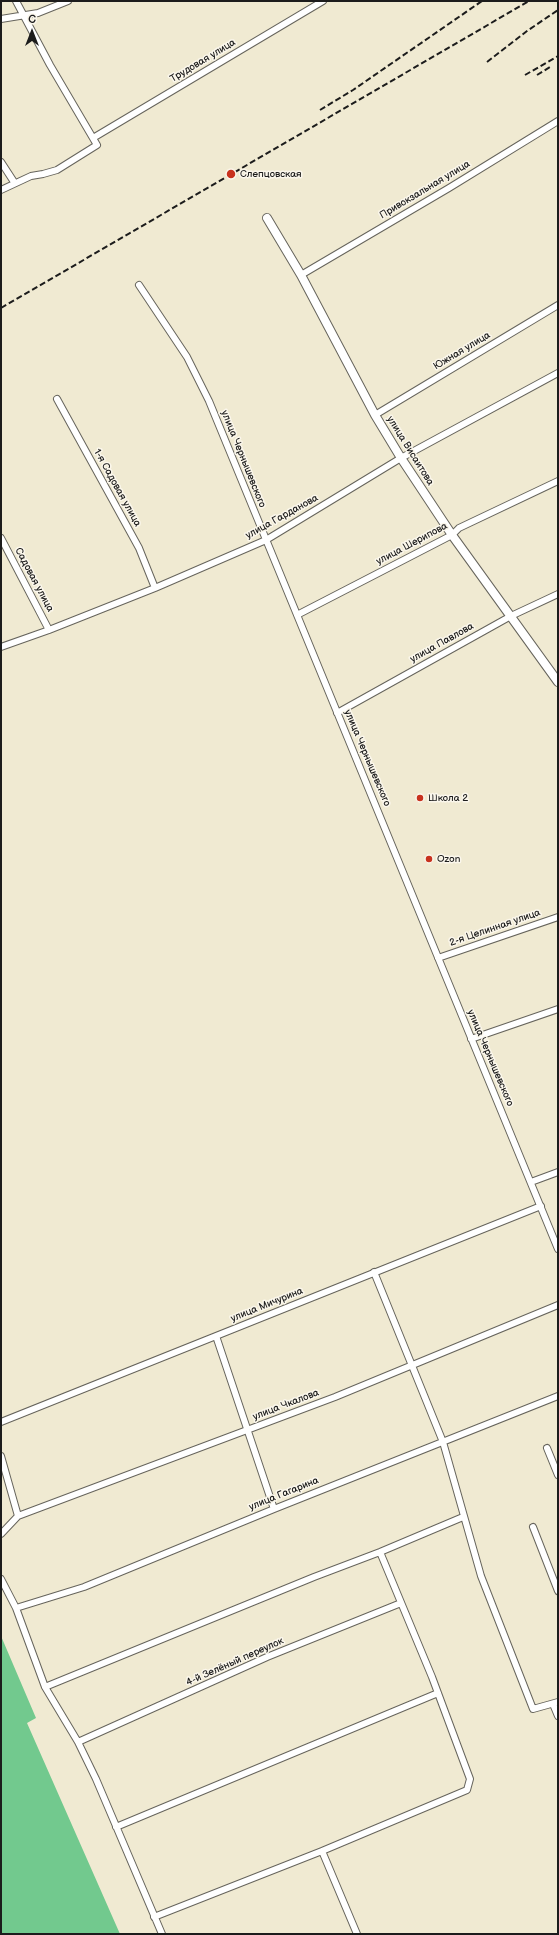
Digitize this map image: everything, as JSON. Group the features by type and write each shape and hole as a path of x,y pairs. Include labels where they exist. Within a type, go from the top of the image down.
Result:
{"street":[{"path":"1,190 14,182 31,176 57,170 97,145 50,65 25,15 16,1"},
{"path":"1,19 38,13 68,1"},
{"name":"Трудовая улица","path":"93,138 323,1"},
{"name":"Привокзальная улица","path":"302,275 449,188 558,121"},
{"path":"1,162 14,182"},
{"name":"улица Висаитова","path":"267,218 302,275 376,415 401,458 452,535 558,682"},
{"name":"улица Чернышевского","path":"139,285 187,357 209,401 558,1249"},
{"name":"Южная улица","path":"376,415 558,305"},
{"name":"улица Гарданова","path":"1,647 49,630 155,588 266,540 401,458 558,372"},
{"name":"1-я Садовая улица","path":"57,399 139,548 155,588"},
{"name":"улица Шерипова","path":"296,615 452,535 459,528 558,481"},
{"name":"Садовая улица","path":"1,538 49,630"},
{"name":"улица Павлова","path":"337,713 511,616 558,594"},
{"name":"2-я Целинная улица","path":"438,958 558,917"},
{"path":"471,1038 558,1009"},
{"path":"531,1182 558,1172"},
{"name":"улица Мичурина","path":"1,1422 541,1206"},
{"path":"374,1272 442,1442 481,1576 533,1709 555,1703 558,1716"},
{"name":"улица Чкалова","path":"18,1516 335,1397 410,1364 558,1305"},
{"path":"216,1336 274,1509"},
{"name":"улица Гагарина","path":"16,1608 84,1587 274,1509 558,1396"},
{"path":"547,1448 558,1475"},
{"path":"1,1456 18,1516 1,1534"},
{"path":"45,1687 307,1580 380,1552 463,1516"},
{"path":"533,1527 558,1591"},
{"path":"154,1917 322,1851 467,1790 470,1779 438,1693 380,1552"},
{"path":"1,1579 16,1608 45,1687 78,1742 162,1934"},
{"name":"4-й Зелёный переулок","path":"78,1742 267,1657 401,1603"},
{"path":"116,1827 438,1693"},
{"path":"322,1851 357,1934"}],"green space":[{"path":"1,1636 36,1718 27,1723 120,1934 1,1934"}],"railway":[{"path":"320,110 353,90 482,1"},
{"path":"1,308 529,1"},
{"path":"487,62 527,31 558,10"},
{"path":"525,75 558,56"},
{"path":"537,75 550,67"}],"place":[{"name":"Слепцовская","path":"231,174"},
{"name":"Школа 2","path":"420,798"},
{"name":"Ozon","path":"429,859"}]}
